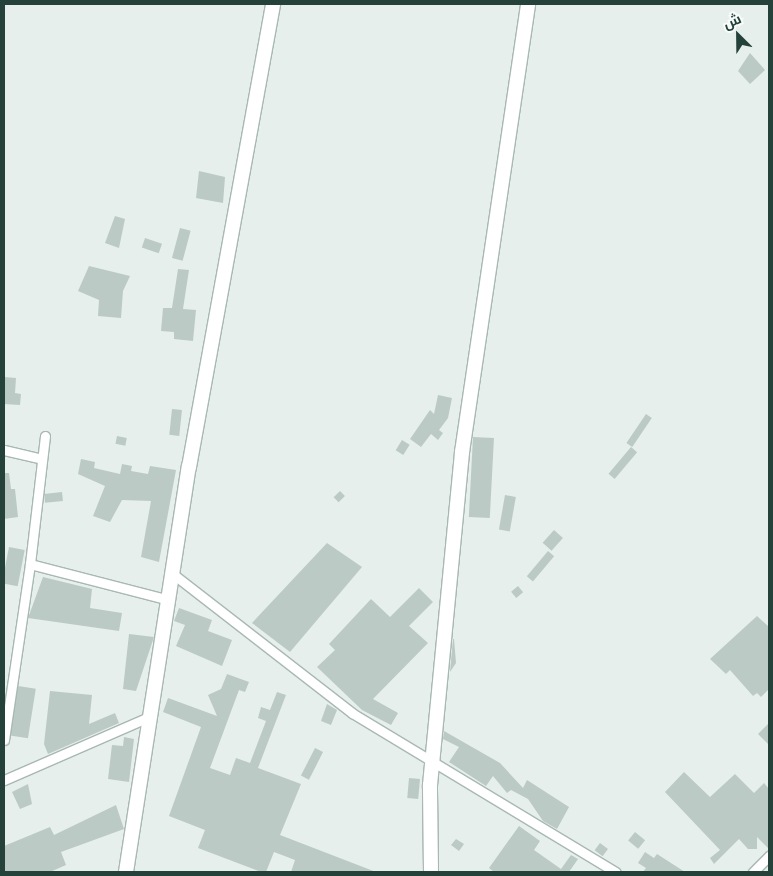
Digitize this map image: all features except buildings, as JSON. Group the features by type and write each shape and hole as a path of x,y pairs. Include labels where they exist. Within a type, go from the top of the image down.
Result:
{"main road":[{"path":"126,872 148,717 273,4"},
{"path":"431,872 432,763 462,452 528,4"}],"street":[{"path":"4,740 30,564 45,436"},
{"path":"4,450 42,459"},
{"path":"30,564 169,600"},
{"path":"173,574 352,713 432,763 616,872"},
{"path":"4,780 148,717"},
{"path":"753,872 769,856"},
{"path":"118,872 126,872"}]}
